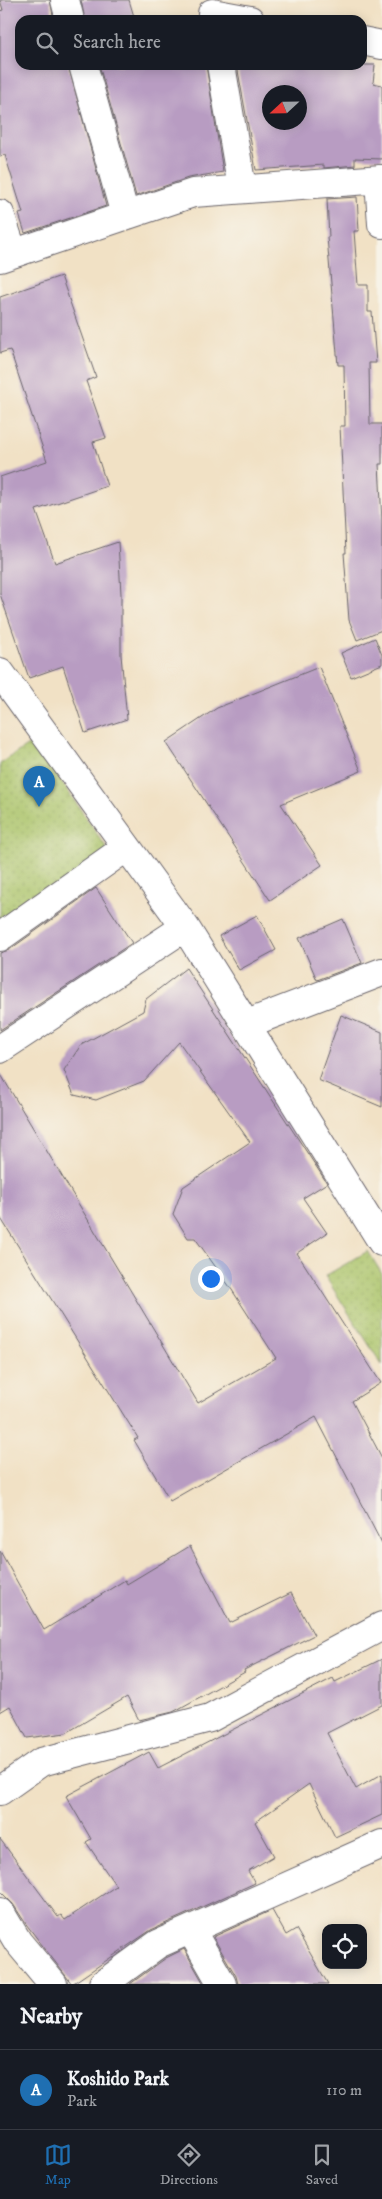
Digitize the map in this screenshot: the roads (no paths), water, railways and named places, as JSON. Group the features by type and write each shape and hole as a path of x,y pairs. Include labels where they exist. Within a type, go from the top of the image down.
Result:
{"street":[{"path":"65,0 69,15"},
{"path":"212,15 212,13 223,15"},
{"path":"367,42 382,45"},
{"path":"84,70 125,215"},
{"path":"222,70 242,188"},
{"path":"0,214 6,255 193,193 381,179 382,224"},
{"path":"0,672 184,927 247,1024 382,1242"},
{"path":"0,937 127,847"},
{"path":"0,1049 184,927"},
{"path":"247,1024 382,972"},
{"path":"0,1790 41,1762 210,1718 382,1626"},
{"path":"103,1984 158,1944 382,1844"},
{"path":"0,1912 18,1942 53,1984"},
{"path":"191,1930 222,1984"}],"place":[{"name":"Koshido Park","path":"39,807"}]}
